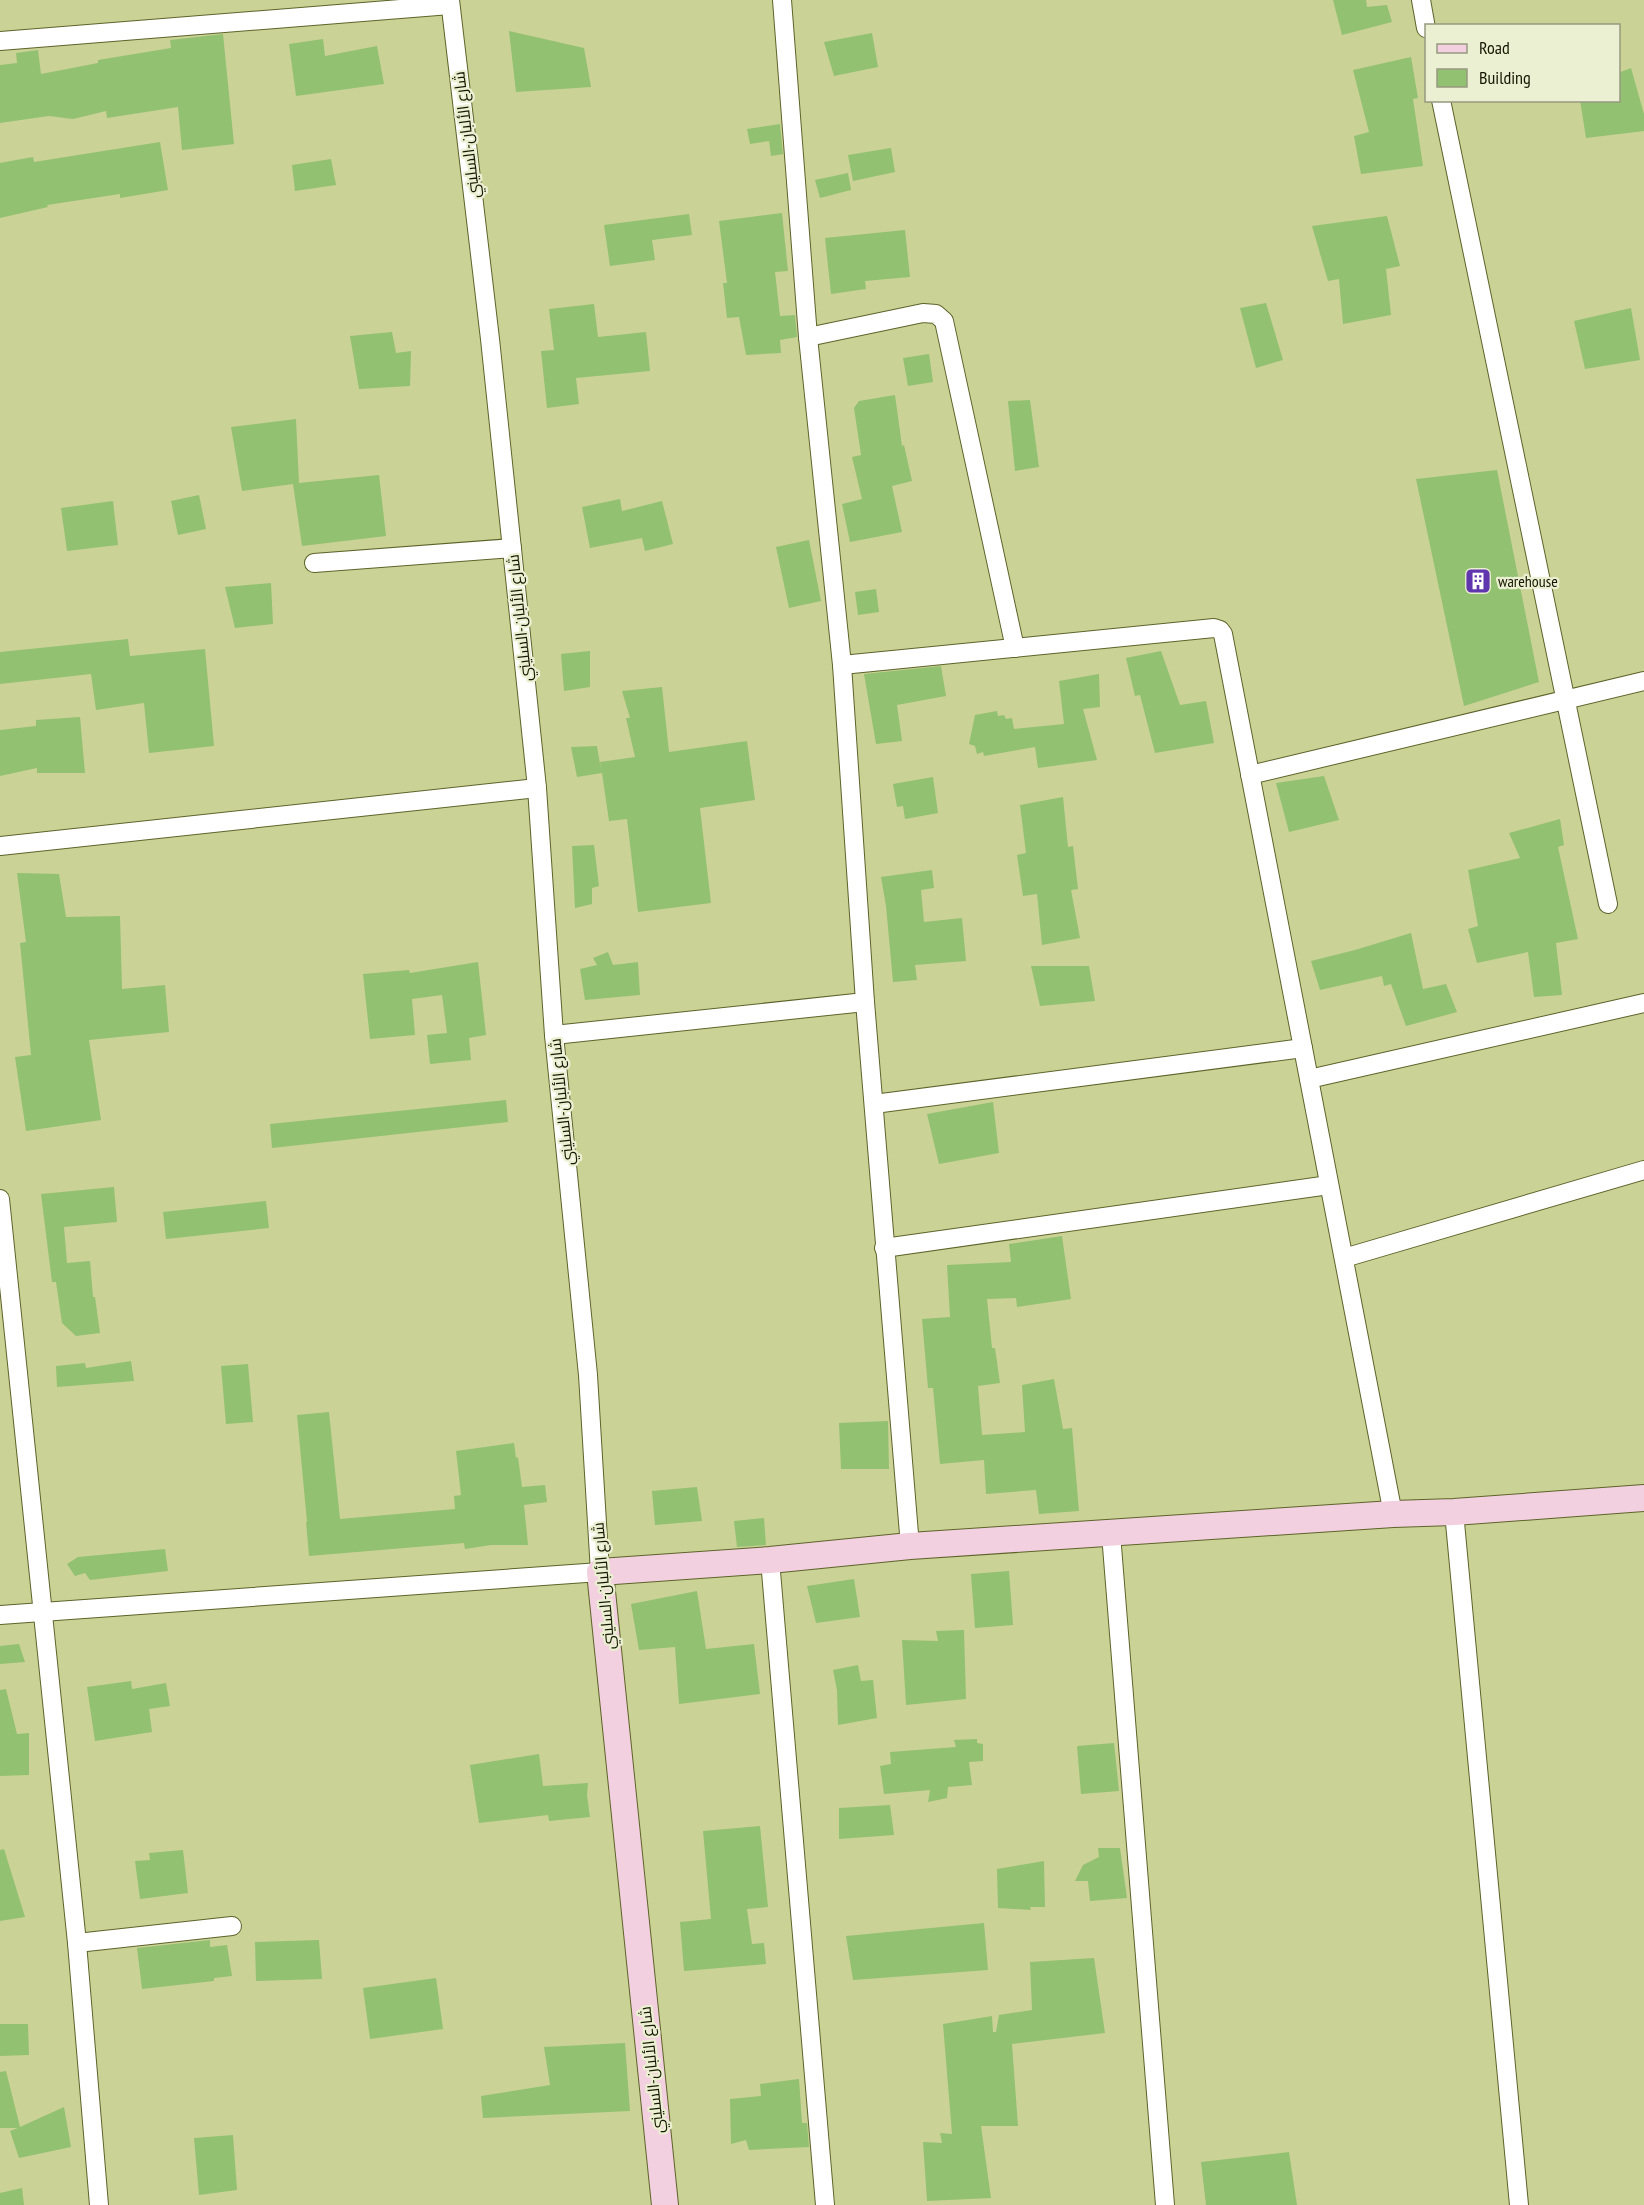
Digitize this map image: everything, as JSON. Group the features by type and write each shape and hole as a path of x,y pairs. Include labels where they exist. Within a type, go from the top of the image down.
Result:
{"street":[{"path":"782,0 808,337 842,666 884,1248 910,1546"},
{"path":"1421,0 1425,24"},
{"path":"0,41 450,3"},
{"name":"شارع الألبان-السليني","path":"450,3 490,339 537,788 554,1035 588,1375 600,1572 665,2205"},
{"path":"1441,102 1608,904"},
{"path":"808,337 923,313 936,314 944,321 1015,648"},
{"path":"314,563 512,548"},
{"path":"842,666 1214,628 1223,634 1393,1514"},
{"path":"1250,775 1644,681"},
{"path":"0,846 537,788"},
{"path":"554,1035 865,1002"},
{"path":"1309,1079 1644,1003"},
{"path":"874,1104 1303,1048"},
{"path":"1344,1258 1644,1170"},
{"path":"884,1248 1329,1185"},
{"path":"0,1199 77,1942 99,2205"},
{"path":"0,1615 770,1560 910,1546 1644,1498"},
{"path":"1454,1512 1519,2205"},
{"path":"1111,1534 1165,2205"},
{"path":"770,1560 825,2205"},
{"path":"77,1942 232,1926"}],"building":[{"path":"1333,0 1366,0 1367,7 1387,5 1392,22 1342,35"},
{"path":"509,31 584,48 591,87 516,92"},
{"path":"872,33 878,67 834,76 824,42"},
{"path":"223,34 234,144 182,150 178,107 107,118 106,111 73,119 49,116 0,123 0,65 17,63 16,53 38,50 41,74 98,63 98,60 171,48 170,40"},
{"path":"323,39 325,56 377,46 384,84 296,96 289,44"},
{"path":"1411,57 1418,98 1413,99 1423,166 1361,174 1354,136 1369,132 1353,70"},
{"path":"1631,68 1644,114 1644,131 1586,138 1580,102 1620,102 1620,72"},
{"path":"780,124 783,154 771,156 769,141 750,144 747,129"},
{"path":"160,142 168,190 120,198 120,194 47,205 48,207 0,218 0,163 33,157 34,162"},
{"path":"891,148 895,172 853,181 848,155"},
{"path":"331,159 336,185 295,191 292,165"},
{"path":"848,173 851,190 820,198 815,180"},
{"path":"782,213 788,271 775,272 780,316 795,315 797,337 780,340 781,353 746,355 739,317 727,318 723,283 727,283 719,221"},
{"path":"689,214 692,235 652,240 655,260 610,266 604,225"},
{"path":"1387,216 1400,266 1386,269 1391,315 1343,324 1339,279 1328,281 1312,226"},
{"path":"905,230 910,277 865,281 866,289 831,294 825,238"},
{"path":"1266,303 1283,360 1256,368 1240,308"},
{"path":"594,304 598,337 646,332 650,371 576,378 579,404 547,408 541,351 554,350 549,309"},
{"path":"1631,308 1640,360 1585,369 1574,321"},
{"path":"392,332 396,353 411,351 410,386 359,389 350,336"},
{"path":"929,354 933,382 908,386 903,358"},
{"path":"895,395 902,446 904,445 912,481 892,486 902,532 850,542 842,504 862,499 852,457 861,455 854,408 859,401"},
{"path":"1030,400 1039,467 1015,471 1008,401"},
{"path":"296,419 299,483 379,475 386,536 302,546 293,484 242,491 231,427"},
{"name":"warehouse","path":"1497,470 1539,682 1464,706 1416,479"},
{"path":"199,495 206,529 178,535 171,501"},
{"path":"620,499 622,511 662,501 673,544 645,551 642,538 590,548 582,507"},
{"path":"113,501 118,545 67,551 61,508"},
{"path":"809,540 821,601 789,608 776,547"},
{"path":"271,583 273,624 235,628 225,587"},
{"path":"876,589 879,612 858,615 855,592"},
{"path":"128,639 130,656 205,649 214,746 149,753 144,703 96,710 91,674 0,684 0,652"},
{"path":"590,651 590,687 564,691 561,654"},
{"path":"1161,651 1180,705 1206,701 1214,743 1155,753 1140,695 1135,696 1126,658"},
{"path":"941,666 946,696 897,705 902,741 876,744 864,674"},
{"path":"1099,674 1100,707 1083,709 1097,760 1038,768 1035,747 984,756 983,752 977,754 975,746 969,744 975,715 997,711 998,716 1004,715 1006,719 1012,718 1014,729 1064,724 1059,681"},
{"path":"662,687 669,752 747,741 755,800 700,808 711,903 638,912 627,819 609,821 602,773 577,777 571,747 597,746 601,770 600,762 635,757 626,718 630,718 622,691"},
{"path":"80,717 85,773 37,773 37,768 0,776 0,730 36,726 36,720"},
{"path":"1324,776 1339,820 1289,832 1276,783"},
{"path":"933,777 938,813 905,819 903,806 897,807 893,784"},
{"path":"1063,797 1068,847 1073,846 1078,889 1071,890 1080,938 1042,945 1037,894 1023,896 1017,855 1026,853 1020,805"},
{"path":"1560,819 1564,845 1558,847 1578,939 1556,943 1562,995 1534,997 1528,952 1477,963 1468,929 1478,926 1468,870 1520,858 1509,833"},
{"path":"594,845 599,886 592,888 592,904 575,908 572,846"},
{"path":"932,870 934,888 921,890 924,922 962,918 966,961 915,965 917,980 893,982 881,877"},
{"path":"17,873 59,874 66,917 120,916 122,989 165,985 169,1032 89,1040 101,1120 26,1131 15,1057 31,1055 20,943 26,942"},
{"path":"1411,933 1423,989 1446,984 1457,1012 1406,1026 1391,984 1384,986 1382,976 1320,990 1311,961"},
{"path":"608,952 613,965 638,962 640,995 585,1000 580,969 597,965 593,958"},
{"path":"478,962 486,1035 469,1038 471,1060 430,1064 427,1035 447,1033 442,995 412,999 415,1035 370,1039 363,974 409,970 410,973"},
{"path":"1031,966 1089,966 1095,1001 1040,1006"},
{"path":"506,1100 508,1122 272,1148 270,1124"},
{"path":"993,1102 999,1153 939,1164 927,1114"},
{"path":"114,1187 117,1222 64,1227 67,1263 90,1261 93,1297 95,1297 100,1333 76,1336 62,1323 56,1282 52,1282 41,1194"},
{"path":"266,1201 269,1228 166,1239 163,1212"},
{"path":"1062,1236 1071,1299 1017,1307 1016,1298 987,1299 992,1348 995,1348 1000,1383 978,1386 982,1435 1025,1432 1022,1385 1054,1379 1063,1429 1072,1428 1079,1511 1039,1514 1036,1490 986,1494 984,1460 940,1464 933,1388 928,1388 922,1319 950,1317 947,1265 1011,1262 1009,1244"},
{"path":"131,1361 134,1381 57,1387 56,1366 85,1363 86,1368"},
{"path":"248,1364 253,1422 226,1424 221,1366"},
{"path":"329,1412 340,1519 455,1509 454,1496 461,1495 456,1451 514,1443 522,1487 545,1485 547,1502 524,1505 528,1545 491,1545 465,1549 464,1543 309,1556 297,1415"},
{"path":"888,1421 889,1469 841,1469 839,1423"},
{"path":"697,1487 702,1521 655,1525 652,1491"},
{"path":"764,1518 766,1545 737,1547 734,1521"},
{"path":"165,1549 168,1571 90,1580 85,1573 75,1576 67,1564 78,1557"},
{"path":"1009,1571 1013,1625 975,1628 971,1574"},
{"path":"854,1579 860,1617 816,1623 807,1586"},
{"path":"697,1591 706,1649 754,1644 760,1694 679,1704 675,1647 639,1650 631,1604"},
{"path":"964,1630 966,1699 906,1705 902,1640 938,1641 936,1631"},
{"path":"19,1644 25,1662 0,1664 0,1646"},
{"path":"858,1665 861,1681 873,1680 877,1718 838,1725 837,1690 833,1670"},
{"path":"131,1681 132,1689 166,1683 170,1706 149,1709 152,1732 95,1741 87,1687"},
{"path":"6,1689 17,1734 29,1733 29,1775 0,1776 0,1690"},
{"path":"977,1739 977,1743 983,1744 983,1761 969,1762 972,1785 948,1787 947,1798 928,1802 930,1790 884,1794 880,1766 891,1764 890,1752 956,1747 954,1740"},
{"path":"1114,1743 1119,1791 1081,1794 1077,1746"},
{"path":"539,1754 543,1786 588,1783 590,1817 549,1821 548,1815 479,1823 470,1765"},
{"path":"890,1805 894,1835 839,1839 839,1808"},
{"path":"760,1826 768,1907 747,1909 752,1944 764,1943 766,1964 684,1971 680,1922 711,1919 703,1831"},
{"path":"1098,1848 1120,1848 1127,1898 1090,1901 1088,1881 1075,1881 1083,1865 1099,1857"},
{"path":"4,1849 25,1917 0,1921 0,1850"},
{"path":"183,1850 188,1893 140,1899 135,1861 150,1860 149,1853"},
{"path":"1044,1861 1045,1907 1030,1907 1031,1910 998,1908 997,1869"},
{"path":"984,1923 988,1970 853,1980 846,1936"},
{"path":"210,1940 210,1947 227,1945 232,1976 214,1978 214,1981 142,1989 137,1948"},
{"path":"319,1940 322,1979 256,1981 255,1942"},
{"path":"1094,1958 1105,2033 1012,2044 1018,2126 981,2126 991,2198 927,2201 923,2142 942,2143 940,2133 952,2134 943,2024 992,2016 993,2032 996,2032 999,2015 1032,2010 1030,1962"},
{"path":"436,1978 443,2029 370,2039 363,1988"},
{"path":"0,2024 28,2024 29,2055 0,2056"},
{"path":"625,2043 630,2111 483,2118 481,2096 550,2085 544,2047"},
{"path":"6,2071 20,2127 64,2107 71,2147 19,2158 10,2131 18,2128 0,2128 0,2072"},
{"path":"799,2079 802,2123 807,2123 809,2147 749,2150 746,2140 731,2144 730,2099 761,2096 760,2084"},
{"path":"233,2135 237,2190 199,2195 194,2138"},
{"path":"1289,2152 1297,2205 1206,2205 1201,2162"},
{"path":"22,2188 24,2205 0,2205 0,2193"}],"place":[{"name":"warehouse","path":"1478,581"}]}
